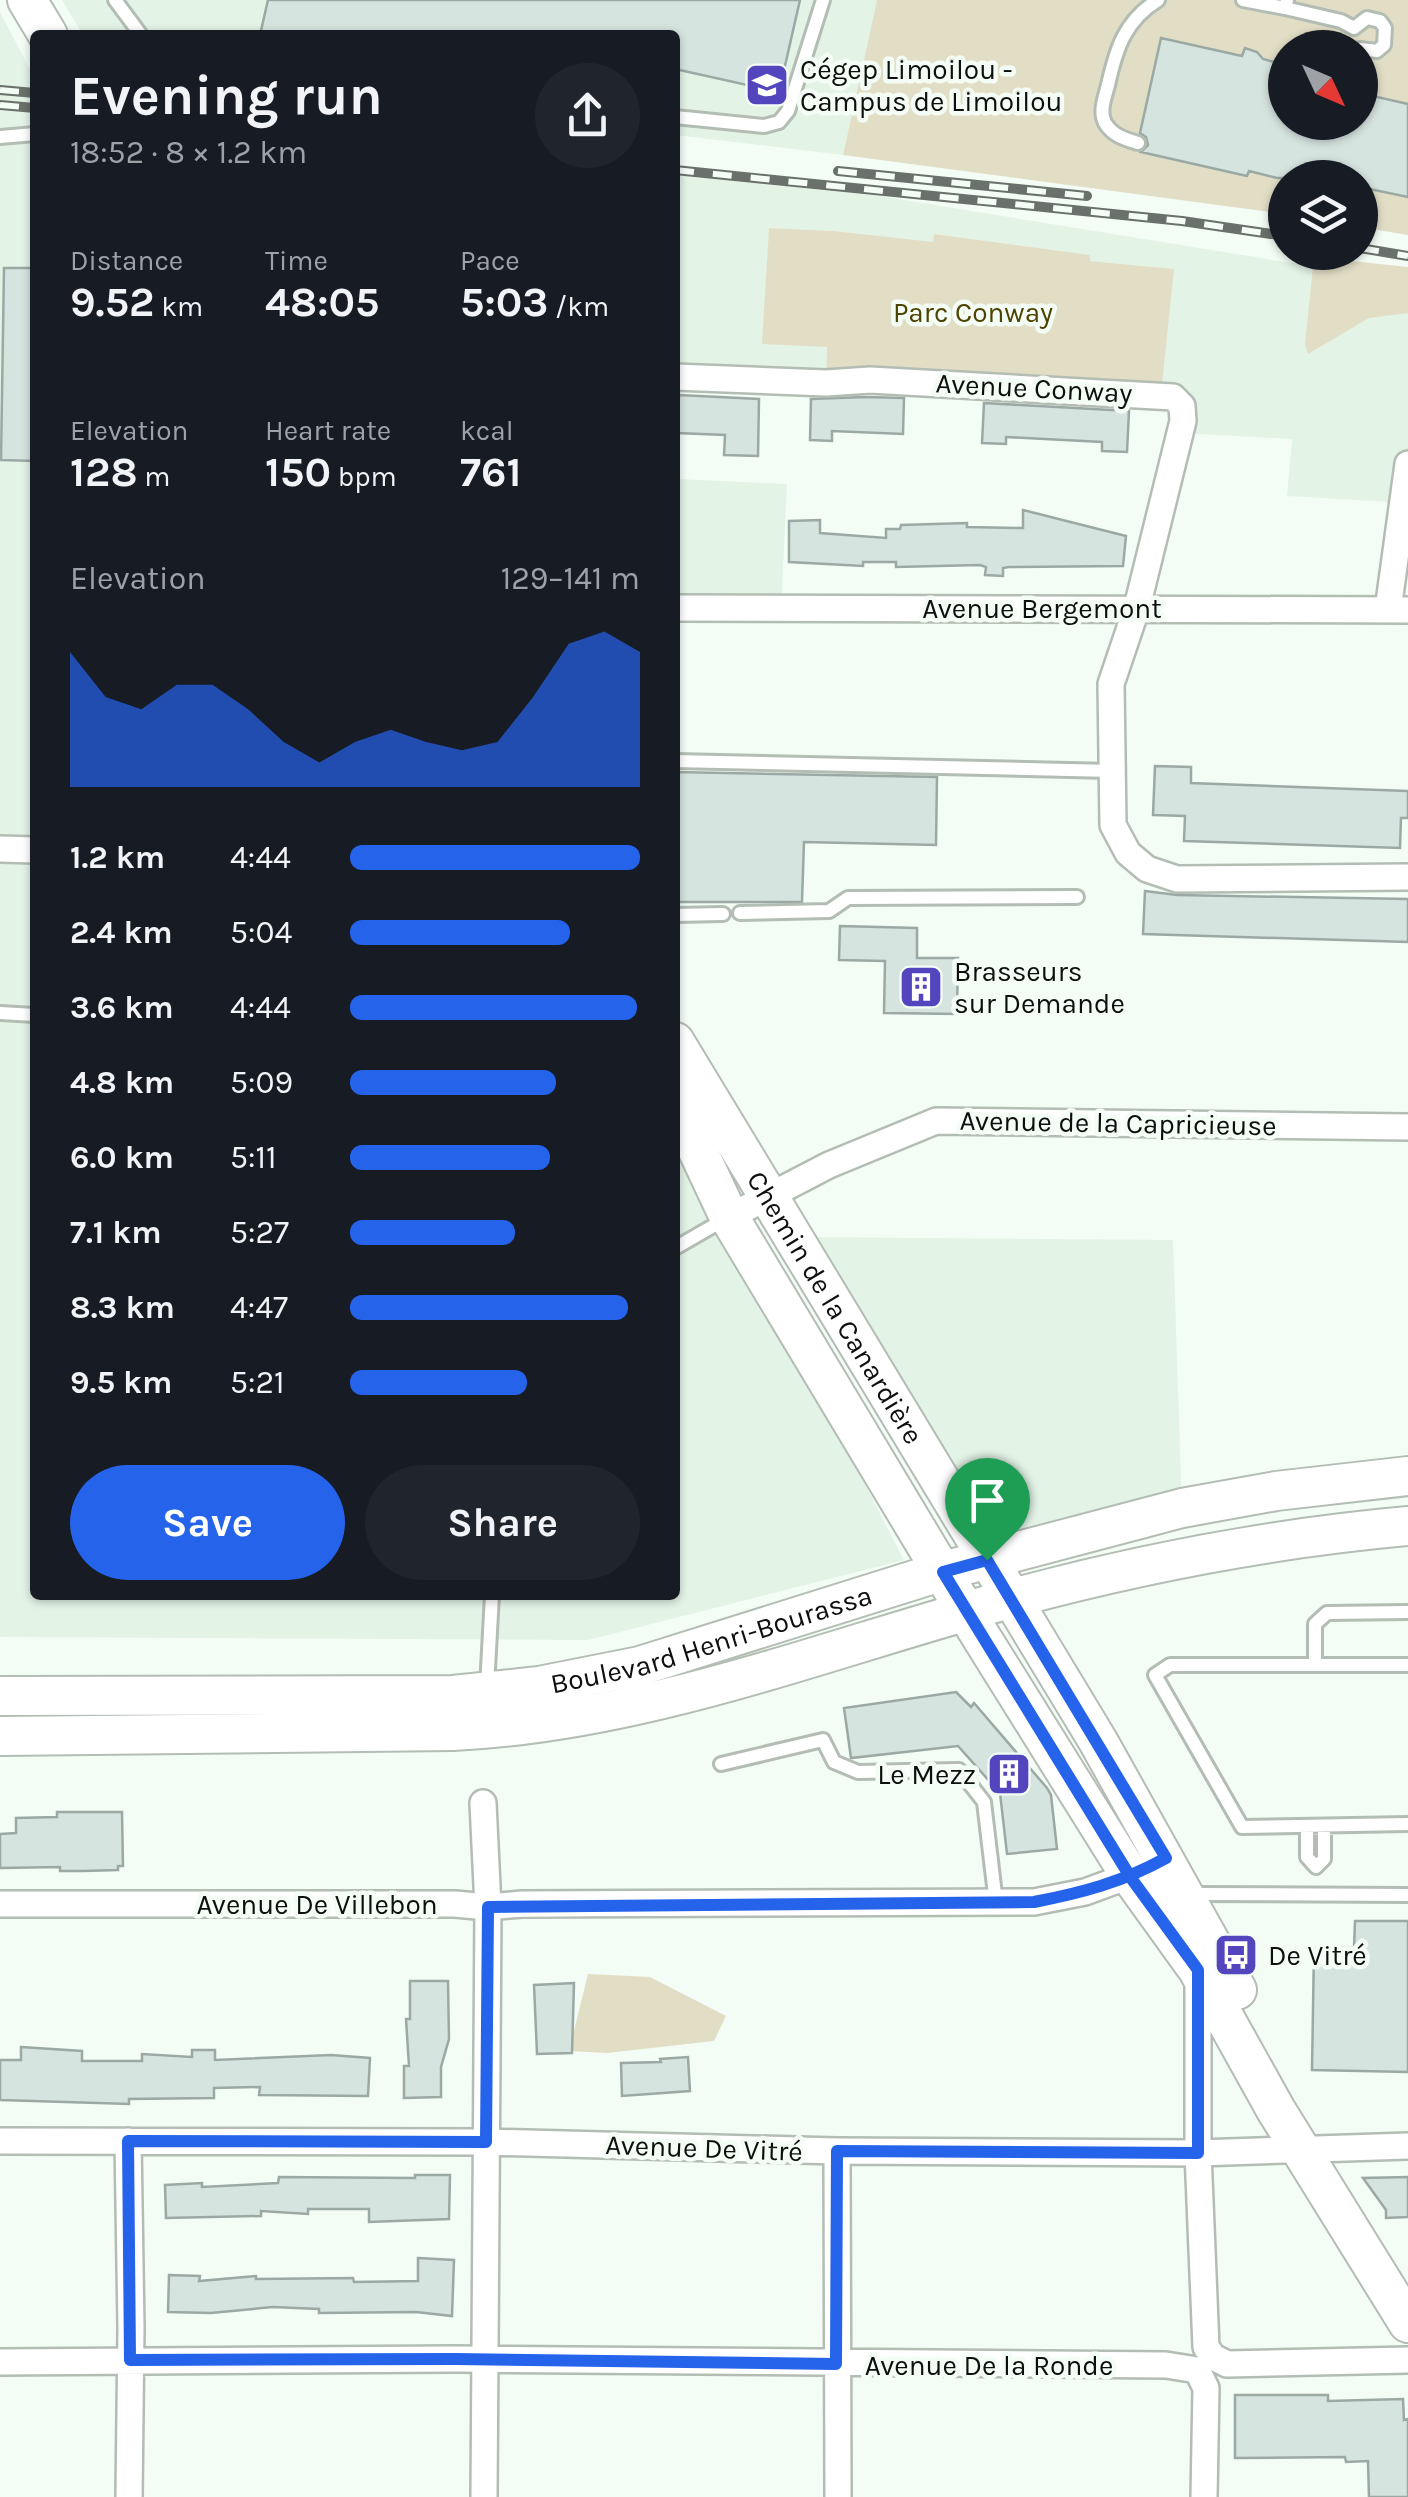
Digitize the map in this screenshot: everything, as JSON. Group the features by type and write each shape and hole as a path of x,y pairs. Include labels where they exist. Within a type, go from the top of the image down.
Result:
{"main road":[{"path":"27,0 45,30"},
{"name":"Chemin de la Canardière","path":"680,1050 1166,1858 1303,2112 1302,2150"},
{"name":"Chemin de la Canardière","path":"680,1113 729,1216 943,1572 1131,1878 1198,1970 1276,2110 1408,2323"},
{"name":"Boulevard Henri-Bourassa","path":"0,1696 433,1696 540,1686 640,1666 943,1572 1182,1508 1276,1490 1408,1476"},
{"name":"Boulevard Henri-Bourassa","path":"0,1736 484,1729 567,1720 678,1696 1010,1599 1238,1547 1408,1526"}],"street":[{"name":"Avenue Conway","path":"680,377 826,383 870,380 1173,397 1182,406 1183,421 1136,608"},
{"path":"1398,610 1408,464"},
{"name":"Avenue Bergemont","path":"680,608 1398,610"},
{"path":"1136,608 1111,684 1114,826 1128,853 1147,869 1177,880 1408,877"},
{"path":"0,849 30,850"},
{"name":"Avenue de la Capricieuse","path":"729,1216 768,1194 936,1121 1408,1127"},
{"path":"483,1803 488,1907 484,2497"},
{"name":"Avenue De Villebon","path":"0,1904 488,1907 1034,1902 1131,1878 1166,1858"},
{"path":"1198,1970 1198,2153 1206,2347 1204,2497"},
{"name":"Avenue De Vitré","path":"0,2141 486,2142 837,2151 1198,2153 1408,2146"},
{"path":"128,2141 129,2497"},
{"path":"837,2151 838,2497"},
{"name":"Avenue De la Ronde","path":"0,2362 484,2360 1166,2365 1408,2360"}],"lane":[{"path":"114,0 137,30"},
{"path":"680,118 764,126 779,122 788,111 823,0"},
{"path":"1138,142 1117,136 1105,122 1102,111 1117,46 1132,21 1158,0"},
{"path":"1243,0 1286,4 1354,28 1368,18 1380,21 1387,37 1378,50"},
{"path":"0,137 30,134"},
{"path":"680,761 1112,771"},
{"path":"740,913 828,912 848,898 1078,897"},
{"path":"680,915 723,914"},
{"path":"0,1013 30,1015"},
{"path":"680,1245 729,1216"},
{"path":"484,1729 492,1600"},
{"path":"1315,1665 1315,1624 1326,1612 1408,1612"},
{"path":"1408,1664 1170,1665 1155,1675 1242,1827 1408,1824"},
{"path":"721,1764 823,1740 834,1762 858,1772 959,1770 984,1802 996,1902"},
{"path":"1307,1826 1307,1858 1316,1868"},
{"path":"1316,1894 1316,1868 1324,1859 1324,1826"},
{"path":"1185,1894 1408,1894"}],"shaded area":[{"name":"Cégep Limoilou - Campus de Limoilou","path":"62,0 877,0 843,155 680,136 680,30 80,30"},
{"path":"0,12 30,69 30,1600 680,1600 680,1126 904,1560 588,1640 0,1637"},
{"path":"680,174 831,188 1268,259 1268,270 1334,270 1408,282 1408,503 1287,496 1292,439 1180,433 1183,421 1161,394 1173,269 1090,261 1089,255 935,234 934,243 769,228 763,343 827,345 826,383 680,377"},
{"path":"680,479 787,484 781,610 680,608"},
{"path":"794,1237 1173,1240 1182,1508 987,1560"}],"green space":[{"path":"877,0 1408,0 1408,104 1378,97 1378,30 1268,30 1268,61 1245,48 1242,56 1161,39 1136,151 1247,176 1249,171 1268,175 1268,212 843,155"},
{"path":"1378,191 1408,197 1408,235 1378,230"},
{"name":"Parc Conway","path":"769,228 933,242 934,234 1090,255 1090,261 1174,269 1161,394 826,383 827,347 762,344"},
{"path":"1378,264 1408,267 1408,313 1369,318 1308,354 1305,344 1313,270 1378,270"},
{"path":"588,1974 650,1977 726,2016 714,2041 607,2053 569,2051"}],"building":[{"path":"268,0 800,0 779,92 680,70 680,30 261,30"},
{"path":"1161,38 1242,56 1245,48 1268,60 1268,140 1378,140 1378,97 1408,104 1408,197 1378,191 1378,160 1268,160 1268,176 1249,171 1247,176 1141,152 1148,145 1140,133"},
{"path":"4,268 30,268 30,461 1,460"},
{"path":"680,395 759,399 758,456 724,455 725,435 680,433"},
{"path":"904,398 903,434 832,431 832,441 810,440 811,399"},
{"path":"984,403 1129,411 1127,452 1102,451 1102,442 1006,437 1006,444 982,443"},
{"path":"1023,510 1126,536 1123,566 1009,567 1003,568 1003,576 985,575 986,567 980,565 896,567 896,562 863,562 863,566 789,562 789,521 820,520 820,533 886,538 886,529 900,529 901,525 967,523 967,527 1023,528"},
{"path":"1155,766 1191,767 1191,783 1408,791 1408,818 1401,818 1400,848 1184,841 1185,816 1153,815"},
{"path":"680,772 937,777 936,845 804,842 802,902 680,902"},
{"path":"1145,891 1177,895 1408,899 1408,942 1143,934"},
{"name":"Brasseurs sur Demande","path":"840,926 917,928 917,958 958,958 957,1014 884,1013 885,961 839,960"},
{"name":"Le Mezz","path":"956,1692 971,1707 974,1703 1047,1788 1057,1849 1007,1854 1000,1793 958,1746 851,1758 844,1708"},
{"path":"57,1812 122,1812 123,1866 118,1866 118,1870 83,1871 60,1871 60,1867 0,1868 0,1834 16,1833 16,1818 57,1817"},
{"path":"1355,1921 1408,1921 1408,2072 1312,2070 1314,1948 1354,1948"},
{"path":"410,1981 448,1981 449,2039 441,2067 441,2097 404,2098 404,2066 409,2066 406,2019 410,2019"},
{"path":"574,1983 572,2053 537,2054 534,1985"},
{"path":"21,2047 82,2051 82,2061 142,2061 142,2054 192,2057 192,2050 215,2050 215,2060 331,2055 370,2058 368,2096 259,2095 260,2087 214,2088 214,2098 129,2099 129,2104 0,2100 0,2060 21,2060"},
{"path":"688,2057 690,2091 622,2096 621,2063"},
{"path":"450,2175 449,2219 369,2222 369,2209 166,2218 165,2185 202,2183 202,2187 278,2183 279,2177"},
{"path":"1408,2177 1408,2217 1386,2218 1386,2210 1363,2178"},
{"path":"418,2258 454,2260 452,2316 416,2312 319,2313 319,2309 273,2307 211,2313 168,2312 169,2275 200,2276 199,2281 256,2276 418,2281"},
{"path":"1235,2395 1328,2395 1328,2401 1403,2399 1404,2420 1408,2419 1408,2497 1369,2497 1368,2461 1346,2462 1345,2457 1235,2458"}],"railway":[{"path":"0,90 30,93"},
{"path":"0,105 30,108"},
{"path":"680,171 1182,221 1268,234"},
{"path":"838,171 1087,196"},
{"path":"1378,251 1408,256"}],"place":[{"name":"Cégep Limoilou - Campus de Limoilou","path":"767,85"},
{"name":"Brasseurs sur Demande","path":"921,987"},
{"name":"Le Mezz","path":"1009,1774"},
{"name":"De Vitré","path":"1236,1955"}],"route":[{"path":"987,1560 943,1572 1131,1878 1198,1970 1198,2153 837,2151 836,2364 130,2360 128,2141 486,2142 488,1907 1034,1902 1131,1878 1166,1858 987,1560"}]}
